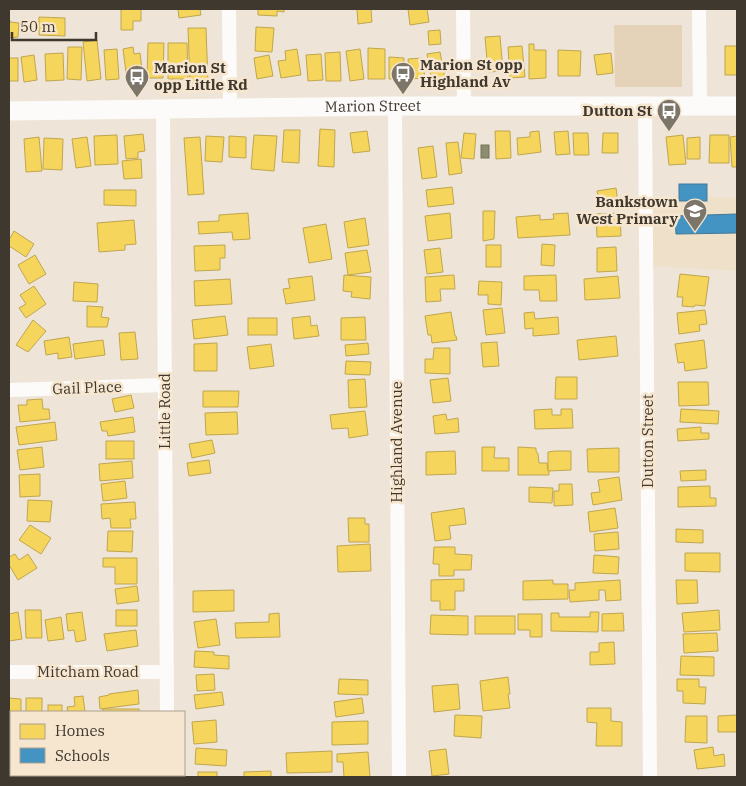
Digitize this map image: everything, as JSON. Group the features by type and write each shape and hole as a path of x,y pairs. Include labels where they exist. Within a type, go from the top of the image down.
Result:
{"main road":[{"name":"Marion Street","path":"9,111 395,106 737,106"}],"street":[{"path":"229,9 230,108"},
{"path":"463,9 464,106"},
{"path":"699,9 700,106"},
{"name":"Dutton Street","path":"645,105 650,777"},
{"name":"Highland Avenue","path":"395,106 399,777"},
{"name":"Little Road","path":"163,109 167,711"},
{"name":"Gail Place","path":"9,390 164,385"},
{"name":"Mitcham Road","path":"9,672 167,672"}],"shaded area":[{"path":"614,25 682,25 682,87 615,87"},
{"name":"Bankstown West Primary","path":"653,197 737,197 737,271 651,266"}],"building: Homes":[{"path":"121,9 141,9 141,21 133,21 133,30 121,30"},
{"path":"178,9 200,9 201,15 179,18"},
{"path":"258,9 284,9 284,12 277,11 277,16 258,15"},
{"path":"357,9 371,9 372,22 358,24"},
{"path":"408,9 427,9 429,22 410,25"},
{"path":"39,17 65,18 65,36 39,35"},
{"path":"9,20 10,22 19,23 18,37 9,38"},
{"path":"256,27 274,28 272,52 255,51"},
{"path":"188,28 206,28 208,83 190,83"},
{"path":"440,30 441,44 429,45 428,31"},
{"path":"500,36 503,71 488,72 485,37"},
{"path":"97,40 101,79 87,81 83,42"},
{"path":"148,43 164,43 163,78 147,78"},
{"path":"168,43 187,43 188,79 168,79"},
{"path":"529,44 534,44 534,50 546,50 546,78 529,79"},
{"path":"522,46 525,77 510,78 508,47"},
{"path":"725,46 737,46 737,75 725,75"},
{"path":"68,47 82,47 81,80 67,79"},
{"path":"133,47 134,54 140,53 143,78 127,80 123,49"},
{"path":"368,48 385,49 385,79 368,79"},
{"path":"117,49 119,79 106,80 104,50"},
{"path":"297,49 301,75 281,78 278,61 286,60 285,51"},
{"path":"360,49 364,79 350,81 346,51"},
{"path":"558,50 581,51 580,76 558,76"},
{"path":"340,52 341,81 326,81 325,53"},
{"path":"440,52 445,79 432,82 427,54"},
{"path":"63,53 64,80 46,81 45,54"},
{"path":"611,53 613,73 597,75 594,55"},
{"path":"321,54 323,80 308,81 306,55"},
{"path":"34,55 37,80 24,82 21,57"},
{"path":"269,55 273,76 257,79 254,58"},
{"path":"389,57 404,58 403,79 389,79"},
{"path":"9,58 18,58 18,81 9,81"},
{"path":"422,58 425,78 410,79 408,59"},
{"path":"320,129 335,130 334,167 318,166"},
{"path":"284,130 300,130 299,163 282,162"},
{"path":"367,131 370,151 353,153 350,133"},
{"path":"495,131 510,131 511,158 496,159"},
{"path":"539,131 541,152 518,155 517,138 530,137 530,132"},
{"path":"568,131 570,154 556,155 554,132"},
{"path":"464,133 476,134 474,159 461,158"},
{"path":"573,133 588,133 589,155 574,155"},
{"path":"603,133 618,133 618,153 602,153"},
{"path":"143,134 145,151 138,152 138,158 126,159 124,136"},
{"path":"117,135 118,164 95,165 94,136"},
{"path":"254,135 277,136 274,171 251,169"},
{"path":"683,135 686,164 669,165 666,137"},
{"path":"710,135 729,135 729,163 709,163"},
{"path":"206,136 224,137 222,162 205,161"},
{"path":"229,136 246,137 246,158 229,157"},
{"path":"737,136 737,167 732,167 730,137"},
{"path":"39,137 42,171 26,172 24,139"},
{"path":"87,137 91,166 76,168 72,139"},
{"path":"200,137 204,194 188,195 184,138"},
{"path":"700,137 700,159 687,159 687,138"},
{"path":"44,138 63,139 62,170 43,169"},
{"path":"458,142 462,173 449,175 446,143"},
{"path":"433,146 437,177 422,179 418,148"},
{"path":"141,159 142,178 124,179 122,161"},
{"path":"452,187 454,204 428,207 426,190"},
{"path":"616,188 618,203 600,206 597,191"},
{"path":"104,190 136,190 136,206 104,205"},
{"path":"483,211 495,211 494,239 483,241"},
{"path":"248,213 250,239 233,240 232,232 199,234 198,222 219,221 219,215"},
{"path":"450,213 452,238 428,241 425,216"},
{"path":"568,213 570,235 518,238 516,217 540,215 540,220 554,219 553,214"},
{"path":"620,213 621,236 597,237 596,214"},
{"path":"365,218 369,245 348,248 344,222"},
{"path":"134,220 136,244 125,245 125,250 99,252 97,223"},
{"path":"326,224 332,259 309,263 303,228"},
{"path":"14,231 34,244 26,257 9,246 9,240"},
{"path":"542,244 555,245 554,266 541,265"},
{"path":"225,245 225,258 220,258 220,270 195,271 194,246"},
{"path":"486,245 501,245 501,267 486,267"},
{"path":"616,247 617,271 597,272 597,248"},
{"path":"440,248 443,272 427,274 424,250"},
{"path":"367,250 371,272 348,275 345,253"},
{"path":"35,255 46,274 29,284 18,265"},
{"path":"680,274 709,277 705,306 682,306 683,297 677,297"},
{"path":"344,275 371,277 370,299 351,297 352,292 343,291"},
{"path":"454,275 455,289 440,289 441,301 426,302 425,277"},
{"path":"556,275 557,301 540,301 539,290 524,290 524,276"},
{"path":"312,276 315,300 286,304 283,289 290,288 288,279"},
{"path":"618,276 620,298 585,300 584,279"},
{"path":"230,279 232,304 195,306 194,281"},
{"path":"479,281 502,282 501,305 488,304 488,295 478,295"},
{"path":"74,282 98,284 97,302 73,301"},
{"path":"34,286 46,304 26,318 19,308 26,304 20,295"},
{"path":"87,306 103,307 101,317 109,318 107,327 87,327"},
{"path":"502,308 505,333 486,335 483,310"},
{"path":"705,310 707,324 699,325 700,331 679,334 677,313"},
{"path":"451,312 457,340 432,343 431,335 428,335 425,316"},
{"path":"534,312 535,319 558,317 559,334 533,336 533,328 525,329 524,313"},
{"path":"225,316 228,335 194,339 192,320"},
{"path":"310,316 311,326 317,325 319,336 294,339 292,318"},
{"path":"365,317 366,340 341,340 341,318"},
{"path":"248,318 277,318 277,335 248,335"},
{"path":"33,320 46,331 28,352 16,345"},
{"path":"135,332 138,359 121,360 119,333"},
{"path":"616,336 618,356 579,360 577,340"},
{"path":"69,337 72,357 58,359 58,353 46,355 44,341"},
{"path":"103,340 105,355 75,359 73,344"},
{"path":"704,340 707,368 685,371 684,362 678,363 675,344"},
{"path":"497,342 499,366 483,367 481,343"},
{"path":"217,343 217,371 194,371 194,344"},
{"path":"368,343 369,354 346,356 345,345"},
{"path":"271,344 274,366 250,369 247,347"},
{"path":"434,348 450,348 450,374 425,373 425,359 433,359"},
{"path":"346,361 371,362 370,375 345,374"},
{"path":"556,377 577,377 577,399 555,399"},
{"path":"448,378 451,401 433,403 430,380"},
{"path":"365,379 367,407 349,408 348,380"},
{"path":"678,382 708,382 709,405 679,406"},
{"path":"203,391 239,391 238,407 203,407"},
{"path":"131,395 134,408 115,412 112,399"},
{"path":"42,399 43,409 49,409 50,419 20,422 18,405 27,405 27,400"},
{"path":"552,409 552,415 561,415 561,409 572,409 573,428 535,429 534,410"},
{"path":"681,409 719,411 718,424 680,422"},
{"path":"365,411 368,435 349,438 348,428 332,429 330,415"},
{"path":"237,412 238,434 206,435 205,413"},
{"path":"446,414 447,420 458,418 459,432 435,434 433,416"},
{"path":"133,417 135,432 108,436 107,431 102,431 100,422"},
{"path":"55,422 57,440 19,445 16,427"},
{"path":"701,427 701,433 709,433 709,439 678,441 677,429"},
{"path":"212,440 215,453 192,458 189,444"},
{"path":"106,441 134,441 134,459 106,459"},
{"path":"42,447 44,467 20,470 17,450"},
{"path":"482,447 495,447 494,458 509,458 509,471 482,471"},
{"path":"518,447 536,448 539,463 547,463 549,475 518,475"},
{"path":"619,448 619,472 588,472 587,449"},
{"path":"455,451 456,474 426,475 426,452"},
{"path":"571,451 571,470 548,471 548,452"},
{"path":"209,460 211,473 189,476 187,463"},
{"path":"132,461 133,478 100,481 99,464"},
{"path":"706,470 706,480 681,481 680,471"},
{"path":"40,474 40,496 20,497 19,475"},
{"path":"619,477 622,500 593,505 591,493 600,492 598,480"},
{"path":"125,481 127,498 103,501 101,484"},
{"path":"559,484 572,484 573,505 554,506 554,491 559,491"},
{"path":"710,486 710,498 716,498 716,506 678,507 678,487"},
{"path":"529,487 553,488 552,503 529,502"},
{"path":"28,500 52,501 50,522 27,521"},
{"path":"135,502 136,519 130,519 131,528 111,528 110,518 102,519 101,504"},
{"path":"464,508 466,524 449,526 451,539 435,541 431,513"},
{"path":"615,508 618,528 590,532 588,512"},
{"path":"348,518 365,518 365,524 369,524 369,542 349,542"},
{"path":"30,525 51,538 41,554 19,540"},
{"path":"676,529 703,530 703,543 676,542"},
{"path":"108,531 133,531 132,552 107,551"},
{"path":"618,532 619,549 595,551 594,534"},
{"path":"370,544 371,571 338,572 337,546"},
{"path":"434,547 455,547 455,554 472,555 471,570 454,570 454,576 439,576 439,564 433,564"},
{"path":"685,553 720,553 720,572 685,571"},
{"path":"15,554 19,560 28,554 37,568 18,580 9,565 9,557"},
{"path":"594,555 619,557 618,574 593,573"},
{"path":"103,558 137,558 137,584 115,584 115,567 103,567"},
{"path":"464,579 464,591 455,591 455,610 440,610 440,601 431,601 431,580"},
{"path":"553,580 553,584 568,584 568,599 523,600 523,581"},
{"path":"620,580 621,600 606,601 605,590 599,590 599,600 570,602 569,590 575,590 575,583"},
{"path":"676,580 697,580 698,603 677,604"},
{"path":"137,586 139,601 117,604 115,589"},
{"path":"234,590 234,611 193,612 193,591"},
{"path":"25,610 41,610 42,638 26,638"},
{"path":"116,610 137,610 137,626 116,626"},
{"path":"719,610 720,630 684,632 682,613"},
{"path":"18,612 22,639 9,641 9,614"},
{"path":"82,612 86,640 76,642 74,630 68,631 66,614"},
{"path":"590,612 599,612 598,632 551,631 551,613 559,613 559,617 590,617"},
{"path":"279,613 280,637 236,638 235,623 269,622 269,614"},
{"path":"623,613 624,631 602,631 602,614"},
{"path":"518,614 542,614 542,637 530,637 530,630 518,630"},
{"path":"431,615 468,616 468,635 430,634"},
{"path":"475,616 515,616 515,634 475,634"},
{"path":"61,617 64,639 48,641 45,620"},
{"path":"216,619 220,645 198,648 194,622"},
{"path":"136,630 138,646 107,651 104,634"},
{"path":"717,633 718,651 684,653 683,634"},
{"path":"614,642 615,664 590,665 590,652 599,652 599,643"},
{"path":"195,651 214,652 214,655 229,656 229,669 194,667"},
{"path":"681,656 714,657 714,676 680,675"},
{"path":"214,674 215,690 197,691 196,675"},
{"path":"508,677 510,708 483,711 480,681"},
{"path":"339,679 368,680 368,695 338,694"},
{"path":"677,679 699,679 699,687 706,687 705,704 683,703 683,691 677,691"},
{"path":"458,684 460,709 434,712 432,686"},
{"path":"138,690 139,704 100,709 99,697"},
{"path":"222,692 224,705 196,709 194,695"},
{"path":"83,696 85,711 68,711 67,707 75,706 74,697"},
{"path":"9,698 21,699 21,711 10,711 9,731"},
{"path":"26,698 42,698 42,711 26,711"},
{"path":"362,698 364,713 336,717 334,702"},
{"path":"48,705 62,705 62,711 48,711"},
{"path":"587,708 611,708 611,721 622,722 622,746 596,746 597,723 587,722"},
{"path":"103,709 139,709 139,711 103,711"},
{"path":"455,715 482,716 481,738 454,736"},
{"path":"737,715 737,732 718,732 718,716"},
{"path":"686,716 707,716 707,743 685,742"},
{"path":"216,720 217,742 194,744 192,722"},
{"path":"368,721 368,744 332,745 332,722"},
{"path":"713,747 714,756 724,754 725,766 697,769 694,750"},
{"path":"196,748 227,750 226,766 195,764"},
{"path":"446,749 449,774 432,776 429,751"},
{"path":"332,751 332,772 287,773 286,753"},
{"path":"368,752 370,777 344,777 343,762 337,762 337,754"},
{"path":"9,758 10,776 31,777 9,777"},
{"path":"271,771 271,777 244,777 244,772"},
{"path":"198,772 217,772 217,777 198,777"},
{"path":"135,776 135,777 104,777"}],"building: Schools":[{"path":"679,184 707,184 707,201 679,201"},
{"path":"737,214 737,233 676,234 675,216"}],"building: Industry":[{"path":"481,145 489,145 489,158 481,158"}],"place":[{"name":"Marion St opp Highland Av","path":"403,95"},
{"name":"Marion St opp Little Rd","path":"137,98"},
{"name":"Dutton St","path":"669,132"},
{"name":"Bankstown West Primary","path":"695,232"}]}
